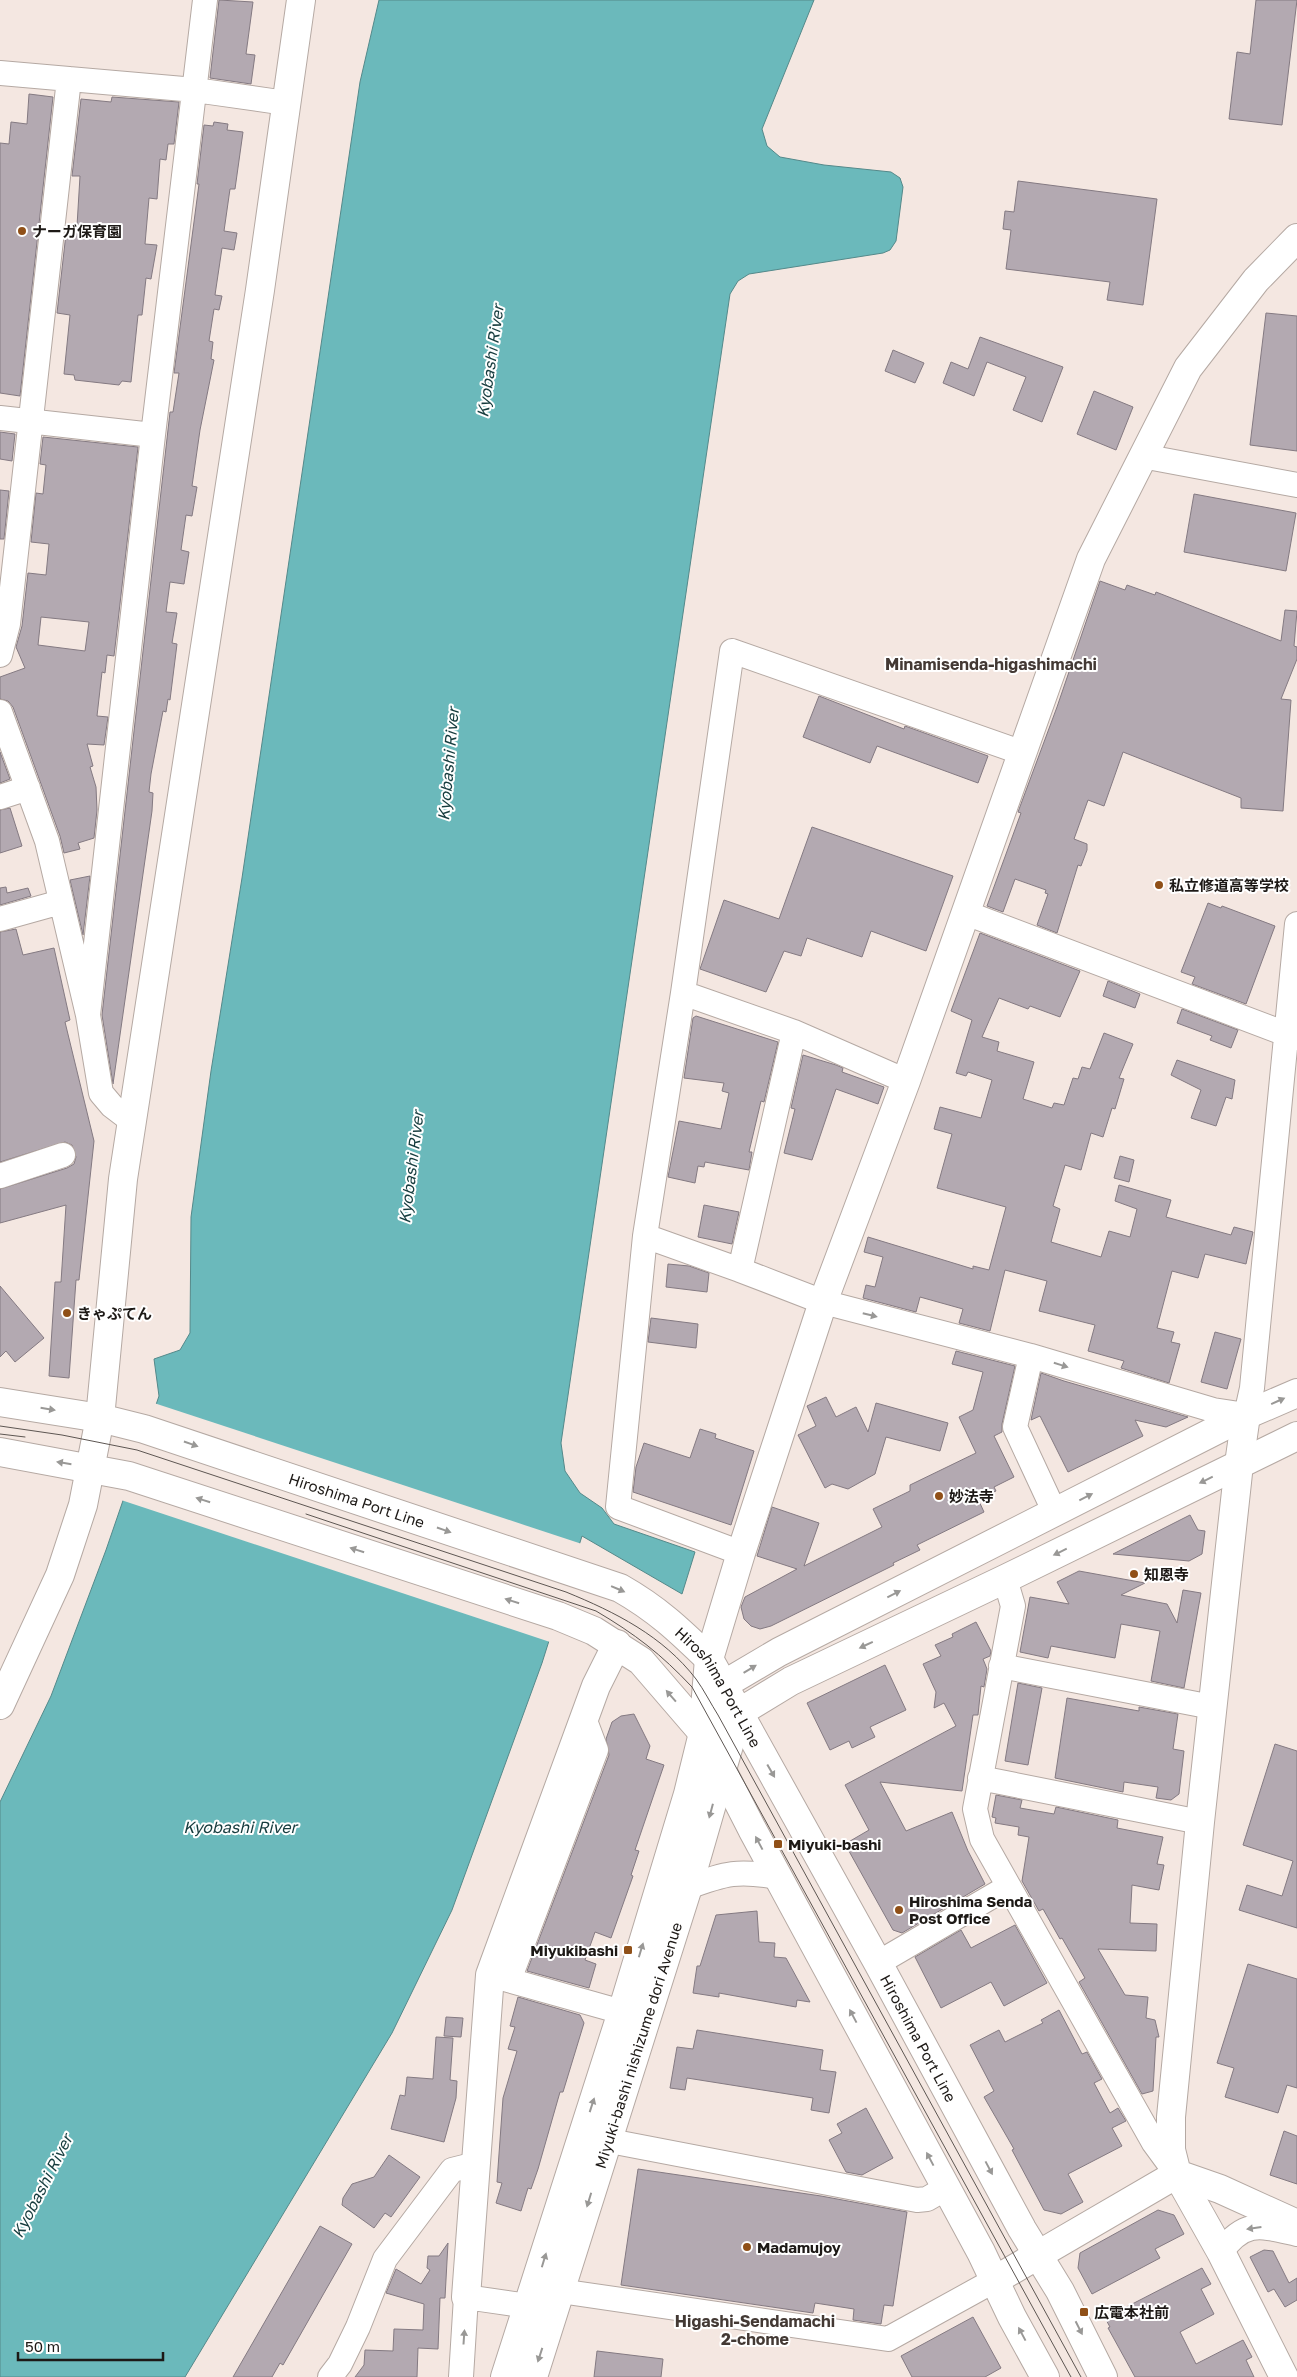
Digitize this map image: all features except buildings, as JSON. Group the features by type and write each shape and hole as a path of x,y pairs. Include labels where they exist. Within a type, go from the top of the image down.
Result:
{"street":[{"path":"88,1015 153,435 206,0"},
{"path":"0,1706 60,1575 82,1505 100,1418 123,1179 258,299 301,0"},
{"path":"0,73 195,90 286,103"},
{"path":"0,655 8,624 29,421 69,79"},
{"path":"703,1734 709,1659 741,1553 823,1302 906,1081 1091,559 1188,368 1256,280 1297,238"},
{"path":"0,418 153,435"},
{"path":"1142,456 1297,485"},
{"path":"741,1553 618,1507 645,1236 684,993 732,651 1023,753"},
{"path":"0,712 47,841 88,1015 101,1093 112,1106 133,1122"},
{"path":"0,797 28,788"},
{"path":"0,919 61,902"},
{"path":"966,913 1292,1036"},
{"path":"1177,2174 1170,2150 1171,2116 1200,1822 1239,1464 1252,1388 1292,1036 1297,924"},
{"path":"684,993 794,1032 906,1081"},
{"path":"740,1270 794,1032"},
{"path":"0,1176 63,1156"},
{"path":"645,1236 823,1302 1032,1356 1213,1410 1246,1415"},
{"path":"1032,1356 1015,1427 1055,1513"},
{"path":"703,1734 723,1685 779,1652 1246,1415 1297,1393"},
{"name":"Hiroshima Port Line","path":"0,1402 100,1418 144,1429 572,1574 620,1588 649,1605 670,1621 709,1659 878,1963 1022,2229 1060,2291 1103,2377"},
{"path":"703,1734 791,1681 1297,1436"},
{"path":"0,1452 90,1467 129,1476 558,1616 594,1630 642,1661 703,1734 721,1772 946,2188 1045,2377"},
{"path":"1005,1579 1013,1606 975,1809 982,1839 1154,2143 1177,2174 1221,2252 1284,2377"},
{"path":"461,2377 476,2164 499,1978 584,1718 596,1686 616,1644"},
{"path":"1001,1666 1212,1707"},
{"name":"Miyuki-bashi nishizume dori Avenue","path":"505,2377 528,2306 594,2138 688,1887 738,1714"},
{"name":"Miyuki-bashi nishizume dori Avenue","path":"533,2377 560,2290 622,2012 688,1794 703,1734"},
{"path":"980,1778 1200,1822"},
{"path":"688,1887 717,1876 747,1872 778,1877"},
{"path":"878,1963 1008,1887"},
{"path":"499,1978 622,2012"},
{"path":"594,2138 917,2200 927,2199 946,2188"},
{"path":"330,2377 340,2364 358,2327 386,2259 452,2170 476,2164"},
{"path":"1177,2174 1220,2190 1297,2224"},
{"path":"466,2297 528,2306 560,2290 888,2339 1039,2255 1177,2174"},
{"path":"1221,2252 1232,2237 1246,2229 1266,2227 1297,2234"}],"water":[{"name":"Kyobashi River","path":"379,0 814,0 762,129 767,146 780,157 824,165 891,172 900,178 903,187 896,241 890,250 883,253 749,274 738,281 730,294 561,1443 565,1471 580,1493 602,1508 614,1524 695,1552 682,1594 582,1536 542,1663 452,1910 392,2033 185,2377 0,2377 0,1802 51,1696 106,1550 159,1396 154,1359 180,1350 190,1333 191,1217 211,1071 242,878 360,82"}],"pier":[{"path":"154,1403 582,1544 550,1642 121,1500"}],"tram line":[{"path":"0,1426 62,1435 137,1450 566,1592 620,1617 669,1650 696,1679 718,1715 1081,2377"},
{"path":"0,1434 25,1437"},
{"path":"306,1514 596,1611 647,1645 692,1687 1071,2377"}],"place":[{"name":"ナーガ保育園","path":"22,231"},
{"name":"私立修道高等学校","path":"1159,885"},
{"name":"きゃぷてん","path":"67,1313"},
{"name":"妙法寺","path":"939,1496"},
{"name":"知恩寺","path":"1134,1574"},
{"name":"Miyuki-bashi","path":"778,1844"},
{"name":"Hiroshima Senda Post Office","path":"899,1910"},
{"name":"Miyukibashi","path":"628,1950"},
{"name":"Madamujoy","path":"747,2247"},
{"name":"広電本社前","path":"1084,2312"}],"district":[{"name":"Minamisenda-higashimachi","path":"991,664"},
{"name":"Higashi-Sendamachi 2-chome","path":"755,2330"}]}
